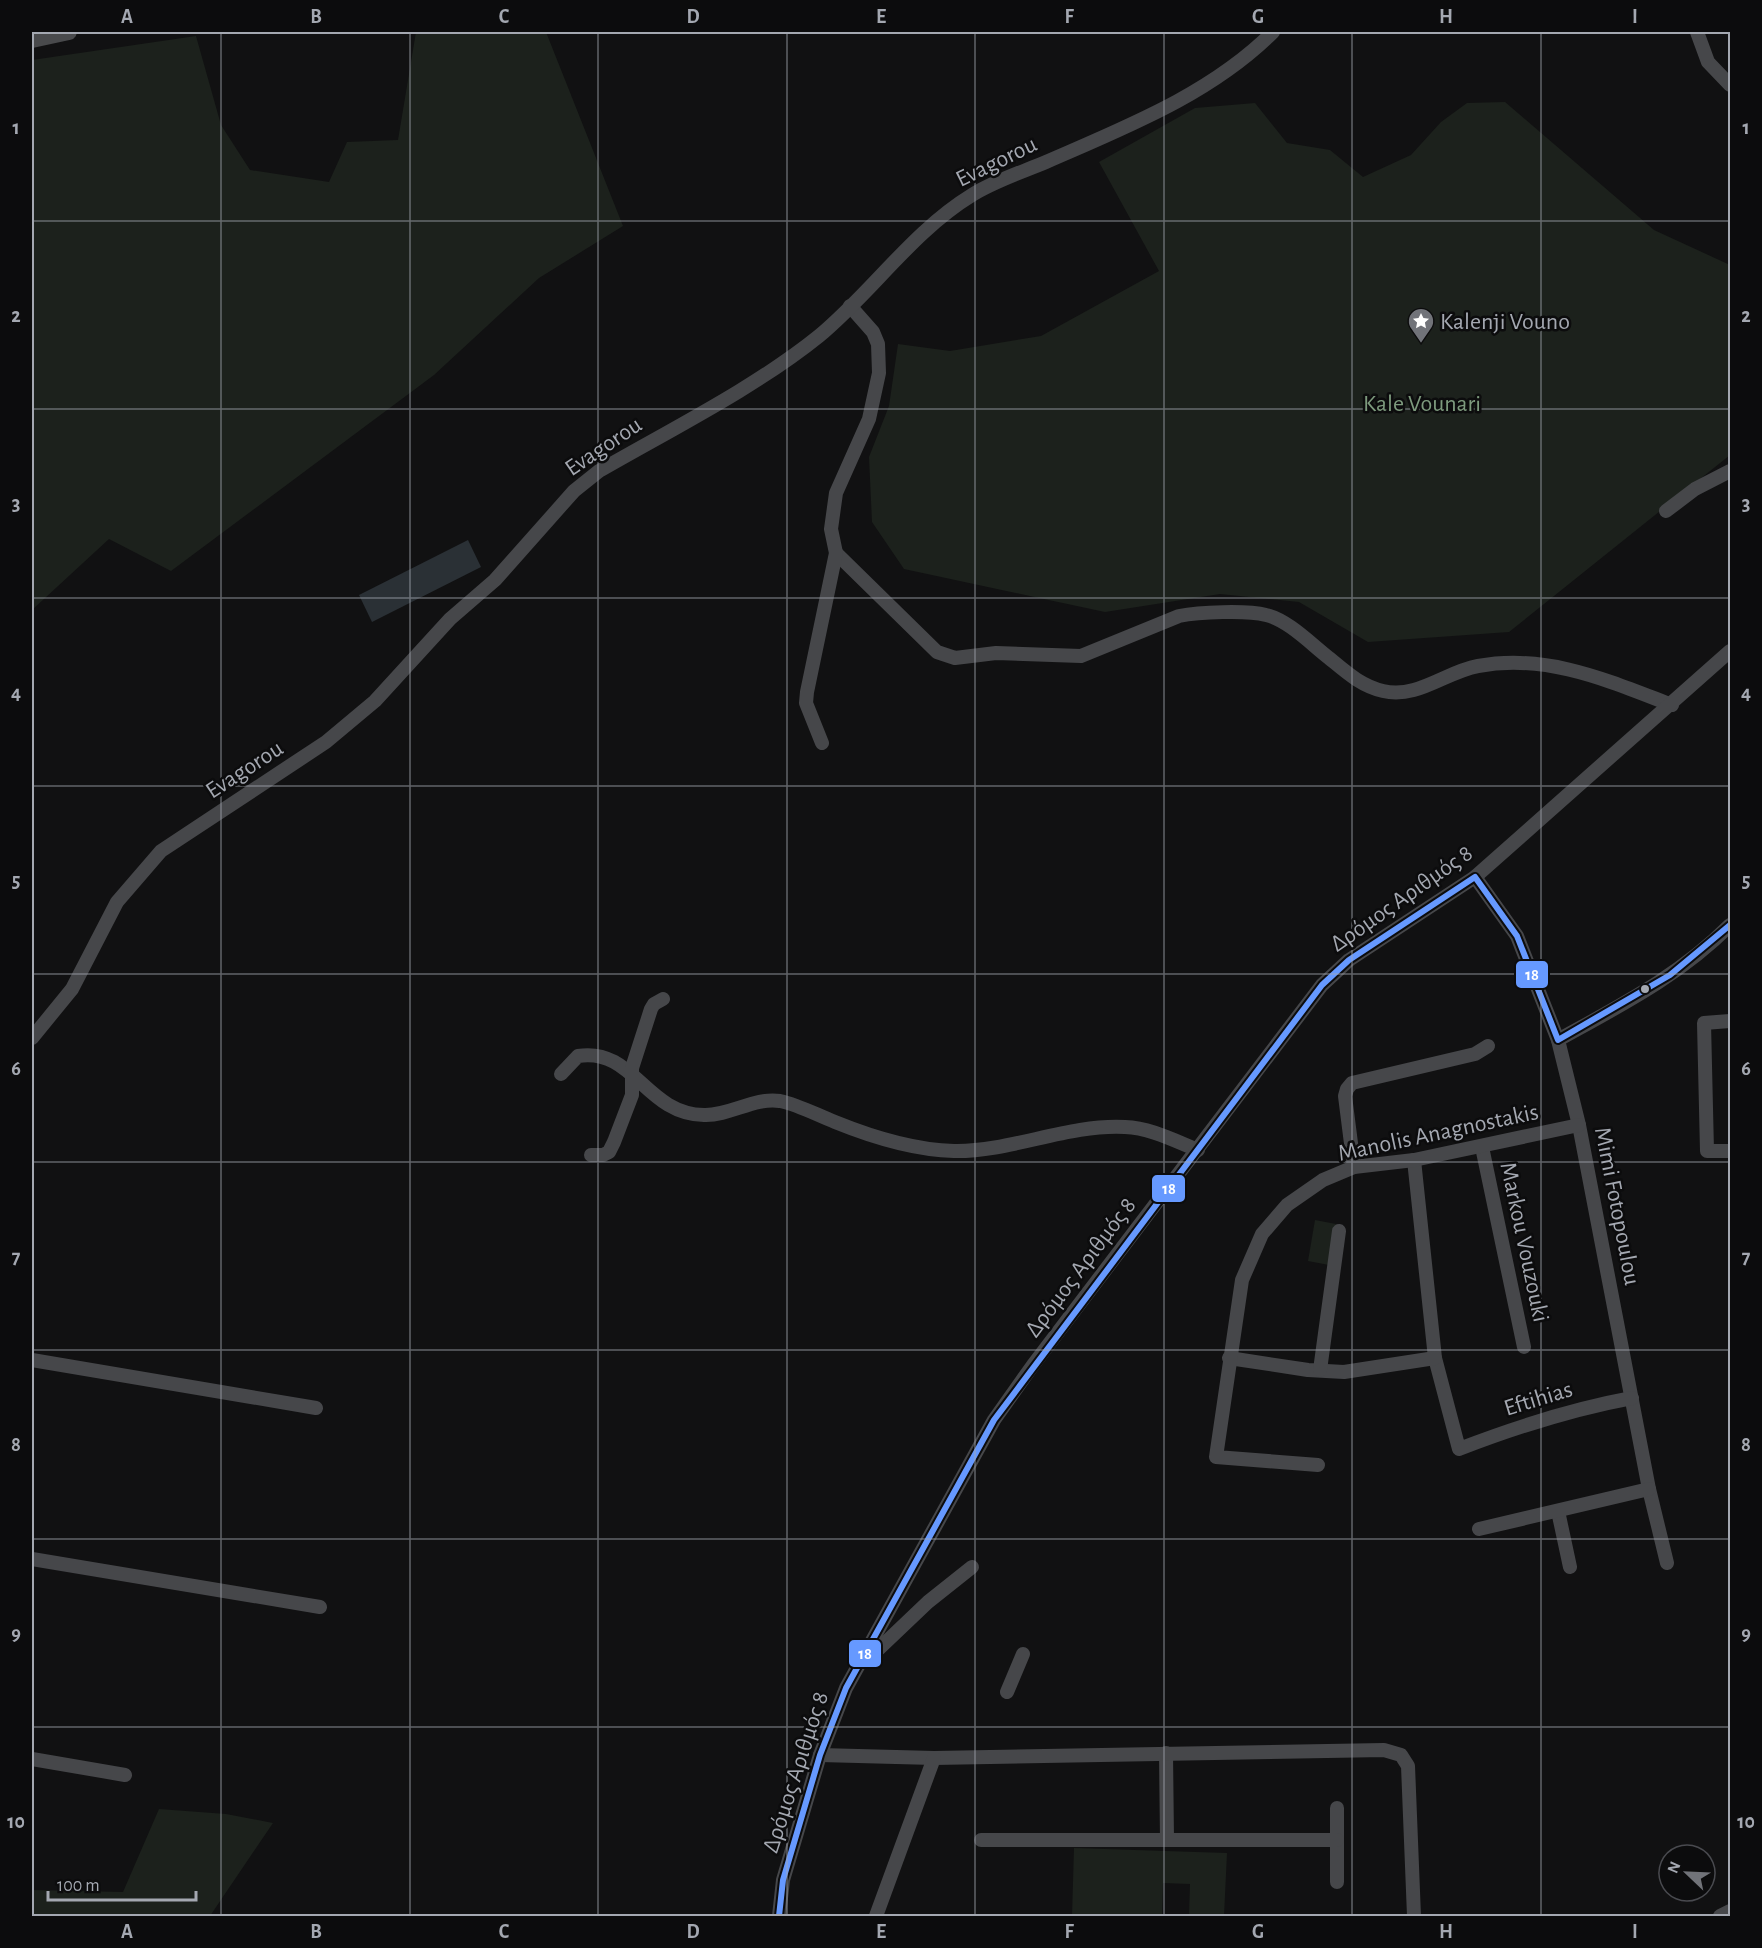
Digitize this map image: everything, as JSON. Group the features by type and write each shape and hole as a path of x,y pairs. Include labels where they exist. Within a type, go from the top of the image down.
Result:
{"main road":[{"path":"32,40 69,32"}],"street":[{"name":"Evagorou","path":"32,1038 72,989 117,902 160,851 326,742 375,701 450,619 495,580 574,491 599,471 776,368 820,335 941,217 973,194 1148,117 1211,81 1238,62 1273,32"},
{"path":"1697,32 1708,62 1731,85"},
{"path":"822,743 806,702 836,553 831,529 836,493 869,418 879,373 878,344 873,332 849,306"},
{"path":"1666,511 1695,489 1729,475"},
{"path":"836,553 937,652 948,658 996,653 1080,656 1179,616 1196,613 1265,614 1307,640 1356,680 1397,694 1411,692 1476,666 1551,664 1573,668 1672,705"},
{"name":"Δρόμος Αριθμός 8","path":"779,1917 783,1880 820,1755 846,1688 994,1420 1322,985 1349,960 1475,877 1731,651"},
{"name":"Mimi Fotopoulou","path":"1475,877 1517,936 1558,1040 1579,1125 1649,1490 1666,1563"},
{"path":"1558,1040 1655,987 1705,950 1731,925"},
{"path":"591,1155 603,1155 609,1152 614,1142 632,1095 632,1073 651,1010 654,1004 663,999"},
{"path":"1731,1021 1704,1023 1707,1151 1731,1151"},
{"path":"1354,1167 1345,1096 1352,1083 1475,1054 1488,1046"},
{"path":"561,1074 578,1056 586,1055 621,1064 653,1096 687,1113 721,1114 755,1103 777,1101 874,1136 933,1149 975,1150 1090,1128 1125,1127 1154,1132 1198,1150"},
{"name":"Manolis Anagnostakis","path":"1318,1466 1216,1456 1242,1280 1262,1234 1287,1205 1323,1180 1354,1167 1414,1160 1579,1125"},
{"name":"Markou Vouzouki","path":"1482,1146 1524,1347"},
{"path":"1229,1358 1344,1372 1435,1358 1414,1160"},
{"path":"1320,1370 1339,1231"},
{"name":"Eftihias","path":"1435,1358 1459,1449 1526,1423 1596,1404 1632,1398"},
{"path":"32,1360 316,1408"},
{"path":"1479,1529 1649,1490"},
{"path":"1558,1511 1570,1567"},
{"path":"32,1559 320,1607"},
{"path":"859,1664 869,1659 928,1602 972,1567"},
{"path":"1008,1692 1023,1654"},
{"path":"820,1755 934,1758 1384,1750 1401,1755 1408,1766 1414,1917"},
{"path":"1166,1753 1167,1839"},
{"path":"876,1917 934,1758"},
{"path":"32,1759 124,1774"},
{"path":"1337,1808 1337,1882"},
{"path":"981,1840 1337,1840"},
{"path":"1720,1917 1731,1911"}],"green space":[{"path":"416,32 546,32 623,226 539,278 434,375 171,571 109,539 32,610 32,60 196,36 221,125 250,170 329,182 347,142 398,140"},
{"name":"Kale Vounari","path":"1505,102 1654,230 1730,265 1730,455 1509,632 1368,642 1299,602 1220,594 1105,612 904,569 872,522 869,457 889,406 898,344 950,351 1041,336 1159,271 1099,162 1195,108 1255,103 1287,143 1330,150 1363,177 1411,155 1441,122 1467,103"},
{"path":"1315,1220 1336,1224 1329,1265 1308,1261"},
{"path":"159,1809 226,1814 273,1823 210,1916 32,1916 32,1890 123,1892"},
{"path":"1074,1848 1227,1853 1224,1916 1189,1916 1190,1884 1163,1883 1162,1916 1072,1916"}],"shaded area":[{"path":"468,540 481,567 372,622 359,595"}],"transit line":[{"name":"18","path":"779,1916 783,1880 820,1755 846,1688 994,1420 1322,985 1349,960 1475,877 1517,936 1558,1040 1670,975 1730,925"}],"place":[{"name":"Kalenji Vouno","path":"1421,344"}]}
